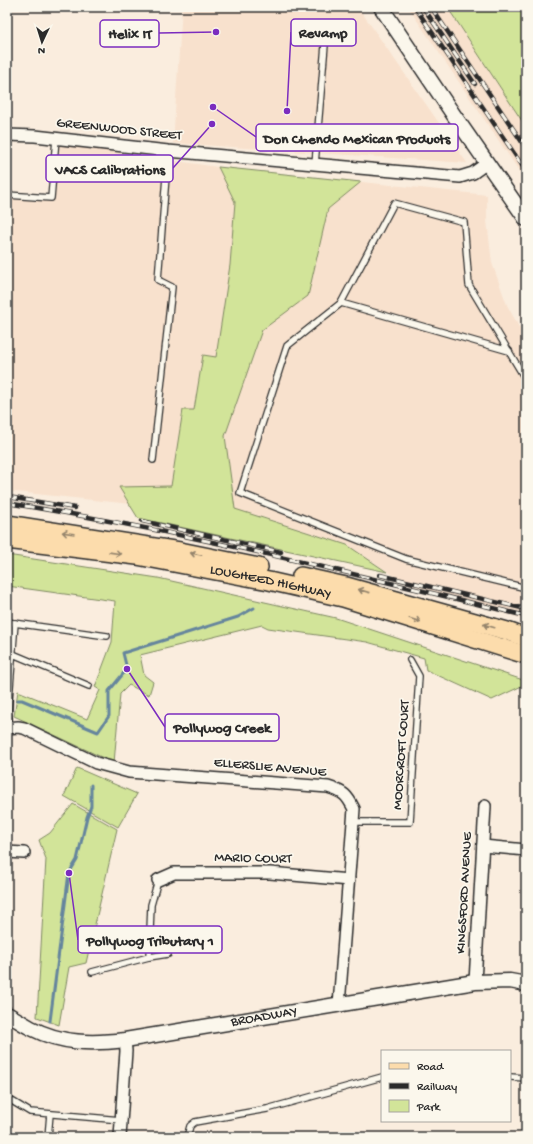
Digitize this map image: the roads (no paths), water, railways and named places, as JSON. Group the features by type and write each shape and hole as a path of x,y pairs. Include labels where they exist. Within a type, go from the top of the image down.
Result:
{"main road":[{"name":"LOUGHEED HIGHWAY","path":"7,524 180,551 346,586 526,638"},
{"name":"LOUGHEED HIGHWAY","path":"7,540 137,556 269,581 343,598 526,655"}],"street":[{"path":"381,7 526,219"},
{"name":"GREENWOOD STREET","path":"7,134 168,151 460,177 473,173 487,163"},
{"name":"ELLERSLIE AVENUE","path":"9,727 24,728 96,762 129,772 328,788 341,791 349,798 354,809 339,1005"},
{"name":"KINGSFORD AVENUE","path":"475,982 485,806"},
{"path":"483,846 526,850"},
{"path":"7,852 24,853"},
{"name":"MARIO COURT","path":"158,880 174,873 270,873 349,880"},
{"name":"BROADWAY","path":"7,1014 32,1028 59,1039 81,1043 101,1043 475,982 510,981 526,984"},
{"path":"120,1137 126,1051 125,1040"}],"lane":[{"path":"315,164 326,32 334,25 352,26"},
{"path":"7,195 51,198 56,138"},
{"path":"153,460 172,287 158,280 158,262 168,151"},
{"path":"526,380 469,285 464,222 394,203 341,303 287,346 240,493 406,559 526,588"},
{"path":"341,303 509,351"},
{"path":"7,622 107,636"},
{"name":"ELLERSLIE AVENUE","path":"9,727 8,713 15,623"},
{"path":"13,654 89,686"},
{"name":"MOORCROFT COURT","path":"353,822 410,822 419,676 410,660"},
{"path":"149,957 151,905 158,880"},
{"path":"92,972 149,957 168,954"},
{"path":"187,1137 190,1126 195,1122 267,1109 381,1077"},
{"path":"511,1077 526,1078"},
{"path":"7,1098 30,1112 121,1120"},
{"path":"48,1137 50,1114"}],"waterway":[{"path":"18,700 22,700 98,732 109,716 109,691 127,669 123,653 238,617 254,608"},
{"path":"50,1021 69,873 77,860 91,806 91,785"}],"railway":[{"path":"415,7 526,171"},
{"path":"423,7 475,84"},
{"path":"431,7 526,148"},
{"path":"8,497 75,508"},
{"path":"7,503 72,514 268,554 526,616"},
{"path":"142,521 281,552"},
{"path":"380,575 526,609"}],"place":[{"name":"Helix IT","path":"216,32"},
{"name":"Don Chendo Mexican Products","path":"213,107"},
{"name":"Revamp","path":"287,111"},
{"name":"VACS Calibrations","path":"212,124"},
{"name":"Pollywog Creek","path":"127,669"},
{"name":"Pollywog Tributary 1","path":"69,873"}]}
